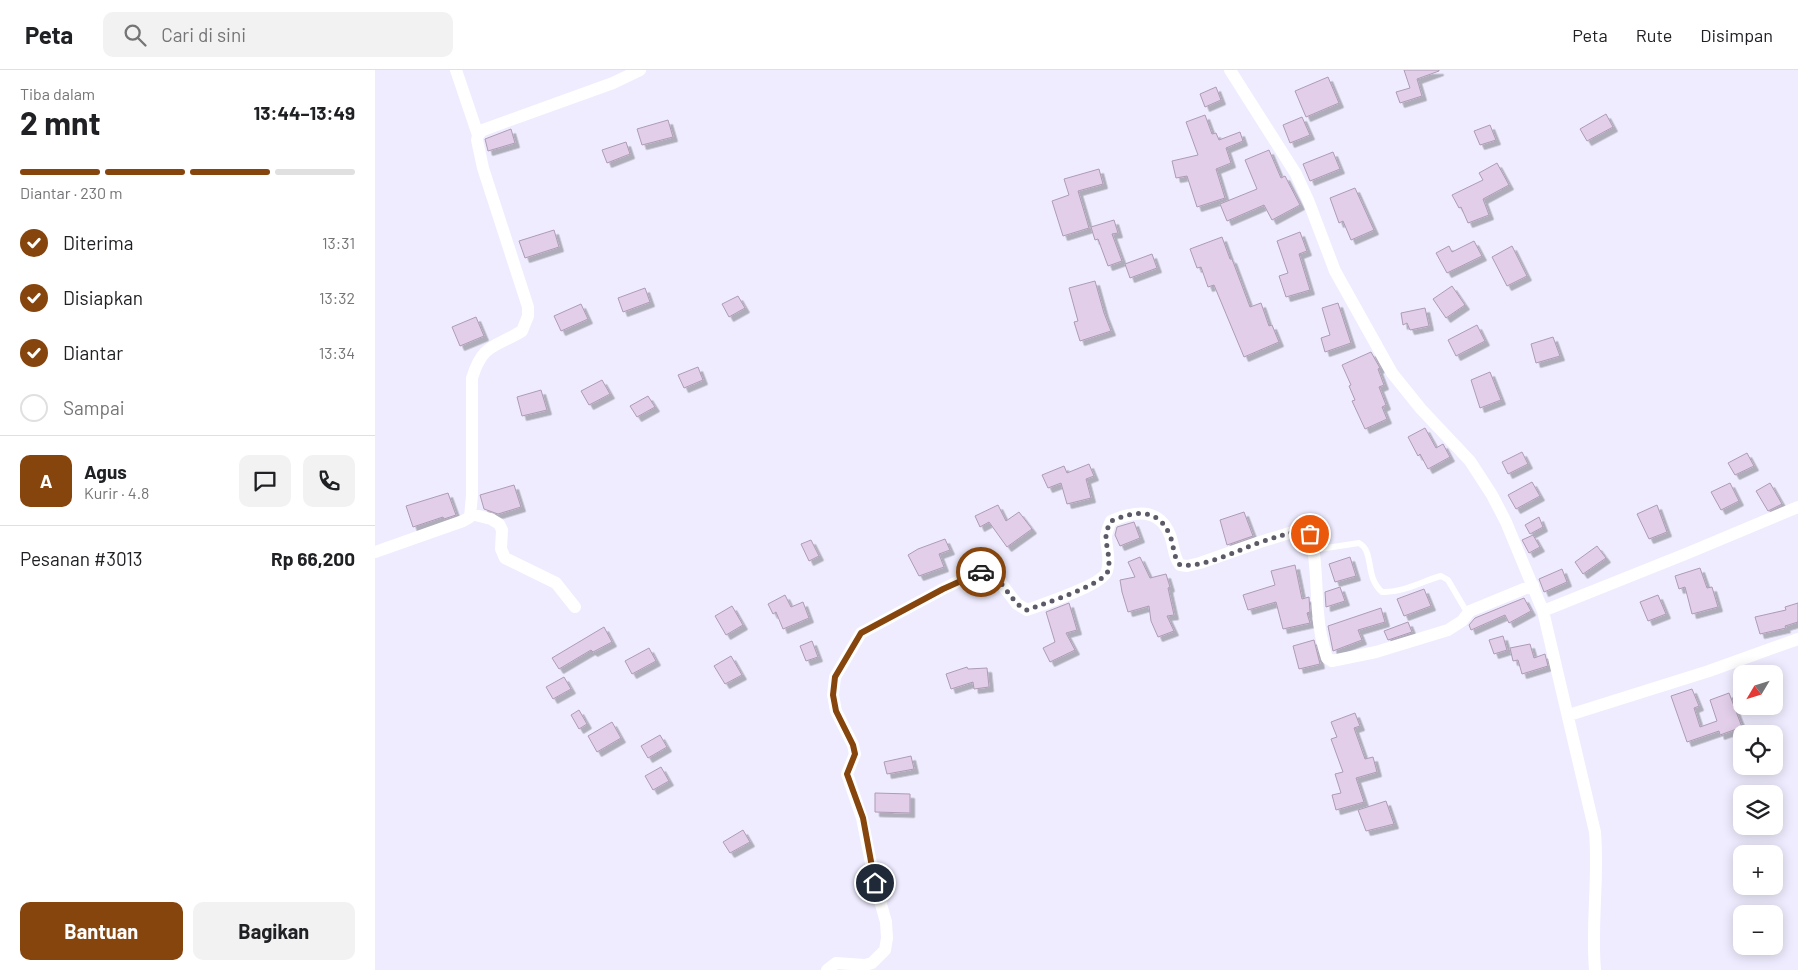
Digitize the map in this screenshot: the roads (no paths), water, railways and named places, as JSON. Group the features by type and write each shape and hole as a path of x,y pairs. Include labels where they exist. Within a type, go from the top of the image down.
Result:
{"street":[{"path":"375,552 463,521 471,514 472,378 477,362 482,355 492,347 522,331 528,316 528,308 483,168 477,140 478,135 456,70"},
{"path":"478,135 483,130 613,83 640,70"},
{"path":"1230,70 1296,174 1335,271 1392,373 1421,409 1457,445 1481,477 1506,522 1533,585 1543,611 1595,832 1597,859 1593,931 1595,970"},
{"path":"1543,611 1798,507"},
{"path":"827,970 836,963 870,964 879,958 887,946 886,922 875,883 863,818 847,774 855,754 853,745 836,711 833,695 835,677 861,633 973,574 985,571 993,573 1017,604 1027,610 1093,585 1107,572 1109,557 1106,534 1111,521 1124,515 1139,512 1149,514 1161,521 1169,534 1176,560 1180,565 1187,566 1260,542 1305,530 1310,534 1313,550 1319,621 1325,653 1330,661 1335,662 1376,652 1448,630 1462,622 1470,611 1533,585"},
{"path":"471,514 491,519 499,524 503,530 501,549 505,558 556,583 575,607"},
{"path":"1569,715 1798,639"}],"lane":[{"path":"1313,550 1359,543 1364,546 1368,551 1373,580 1382,592 1392,592 1441,576 1445,577 1468,614"}]}
